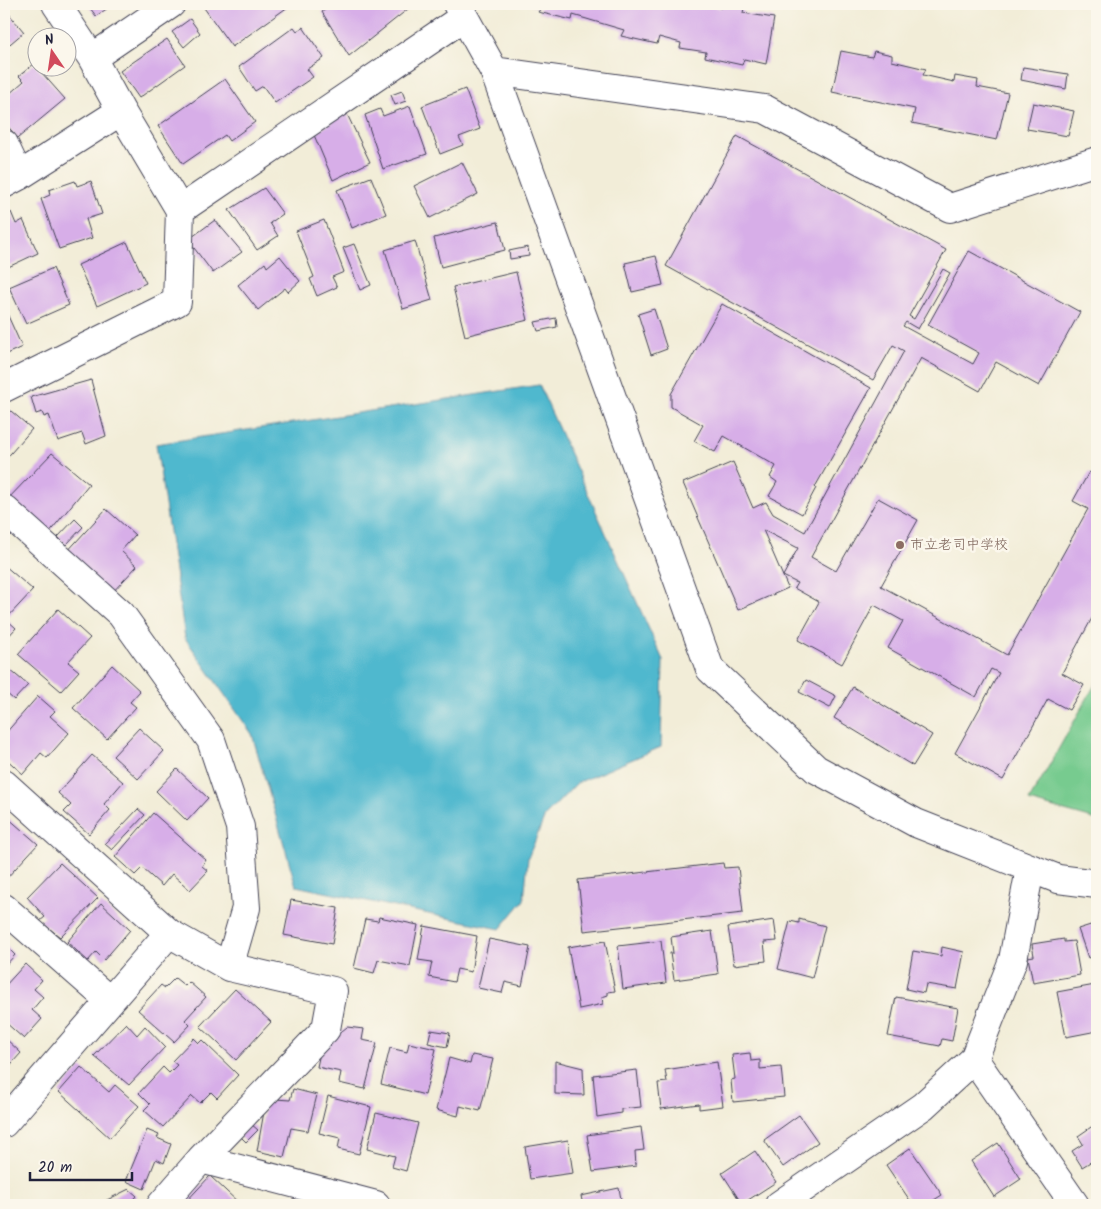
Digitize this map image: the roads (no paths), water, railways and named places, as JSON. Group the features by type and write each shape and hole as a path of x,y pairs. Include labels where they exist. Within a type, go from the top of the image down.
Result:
{"street":[{"path":"4,388 177,302 180,210 92,58 56,4"},
{"path":"92,58 171,4"},
{"path":"180,210 461,10 494,71 710,669 816,769 916,823 1058,879 1097,884"},
{"path":"494,71 766,109 950,208 1097,161"},
{"path":"4,144 12,180 121,111"},
{"path":"4,509 121,614 211,740 240,827 246,908 229,967"},
{"path":"4,784 169,933 229,967 333,991 326,1029 201,1159 161,1205"},
{"path":"779,1205 923,1106 974,1059 1013,960 1030,868"},
{"path":"4,908 110,1001"},
{"path":"4,1123 169,933"},
{"path":"974,1059 1075,1205"},
{"path":"201,1159 363,1203"}],"water":[{"path":"539,385 663,660 661,747 577,783 545,816 528,858 524,900 500,929 296,886 252,734 185,638 156,444"}],"place":[{"name":"市立老司中学校","path":"900,545"}]}
